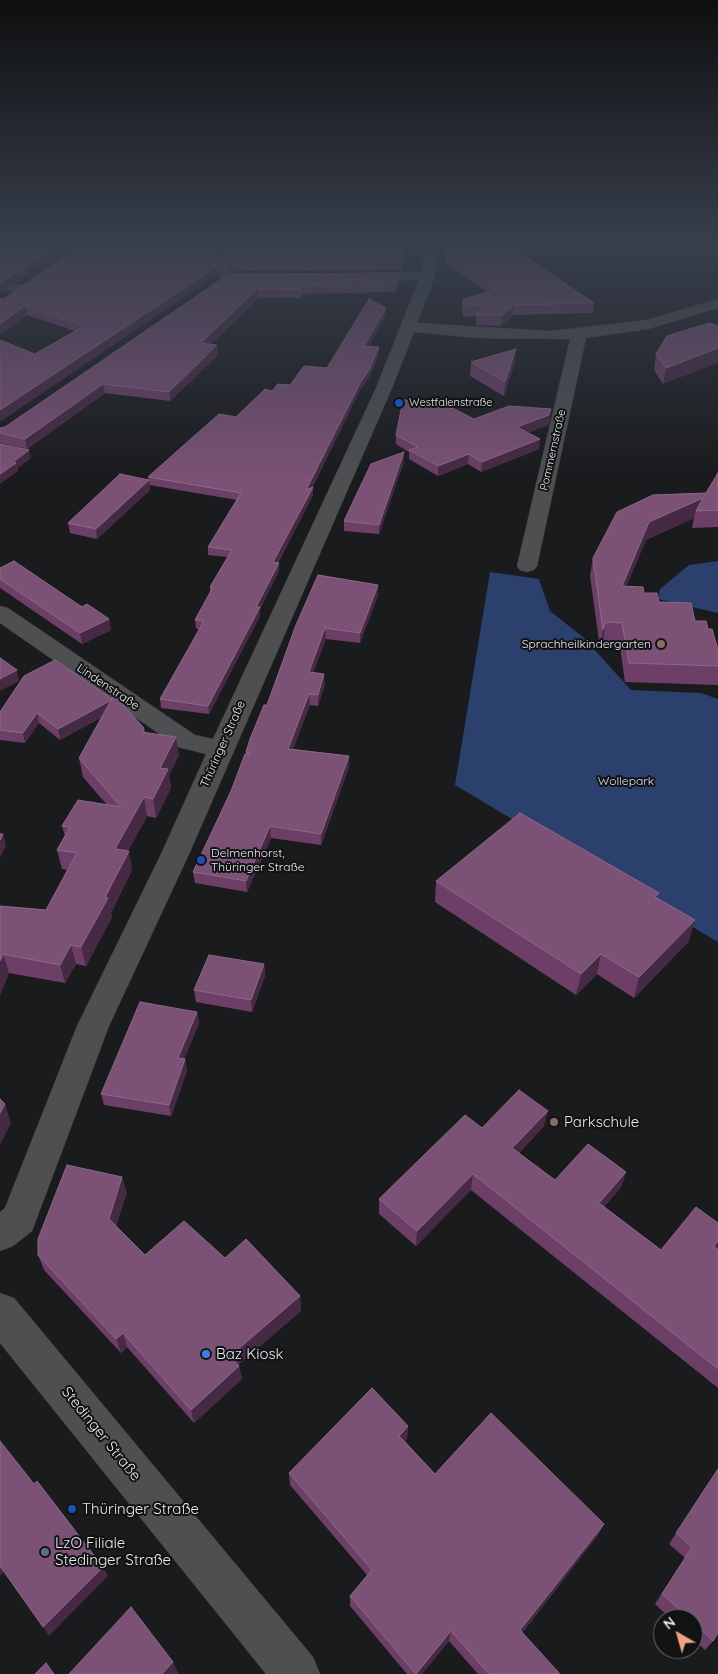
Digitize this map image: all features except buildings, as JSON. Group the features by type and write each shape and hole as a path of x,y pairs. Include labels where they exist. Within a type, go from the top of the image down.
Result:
{"street":[{"name":"Thüringer Straße","path":"0,1234 18,1218 93,1026 176,852 220,748 411,324"},
{"path":"410,327 478,334 551,336 580,334 647,324"},
{"name":"Pommernstraße","path":"527,566 580,334"},
{"name":"Lindenstraße","path":"0,613 187,741 220,748"},
{"name":"Stedinger Straße","path":"0,1312 296,1674"}],"green space":[{"path":"718,561 718,613 658,599 660,589 689,565"},
{"name":"Wollepark","path":"490,572 539,579 550,611 583,637 631,690 701,693 718,699 718,942 455,785"}],"place":[{"name":"Westfalenstraße","path":"399,403"},
{"name":"Sprachheilkindergarten","path":"661,644"},
{"name":"Delmenhorst, Thüringer Straße","path":"201,860"},
{"name":"Parkschule","path":"554,1122"},
{"name":"Baz Kiosk","path":"206,1354"},
{"name":"Thüringer Straße","path":"72,1509"},
{"name":"LzO Filiale Stedinger Straße","path":"45,1552"}]}
